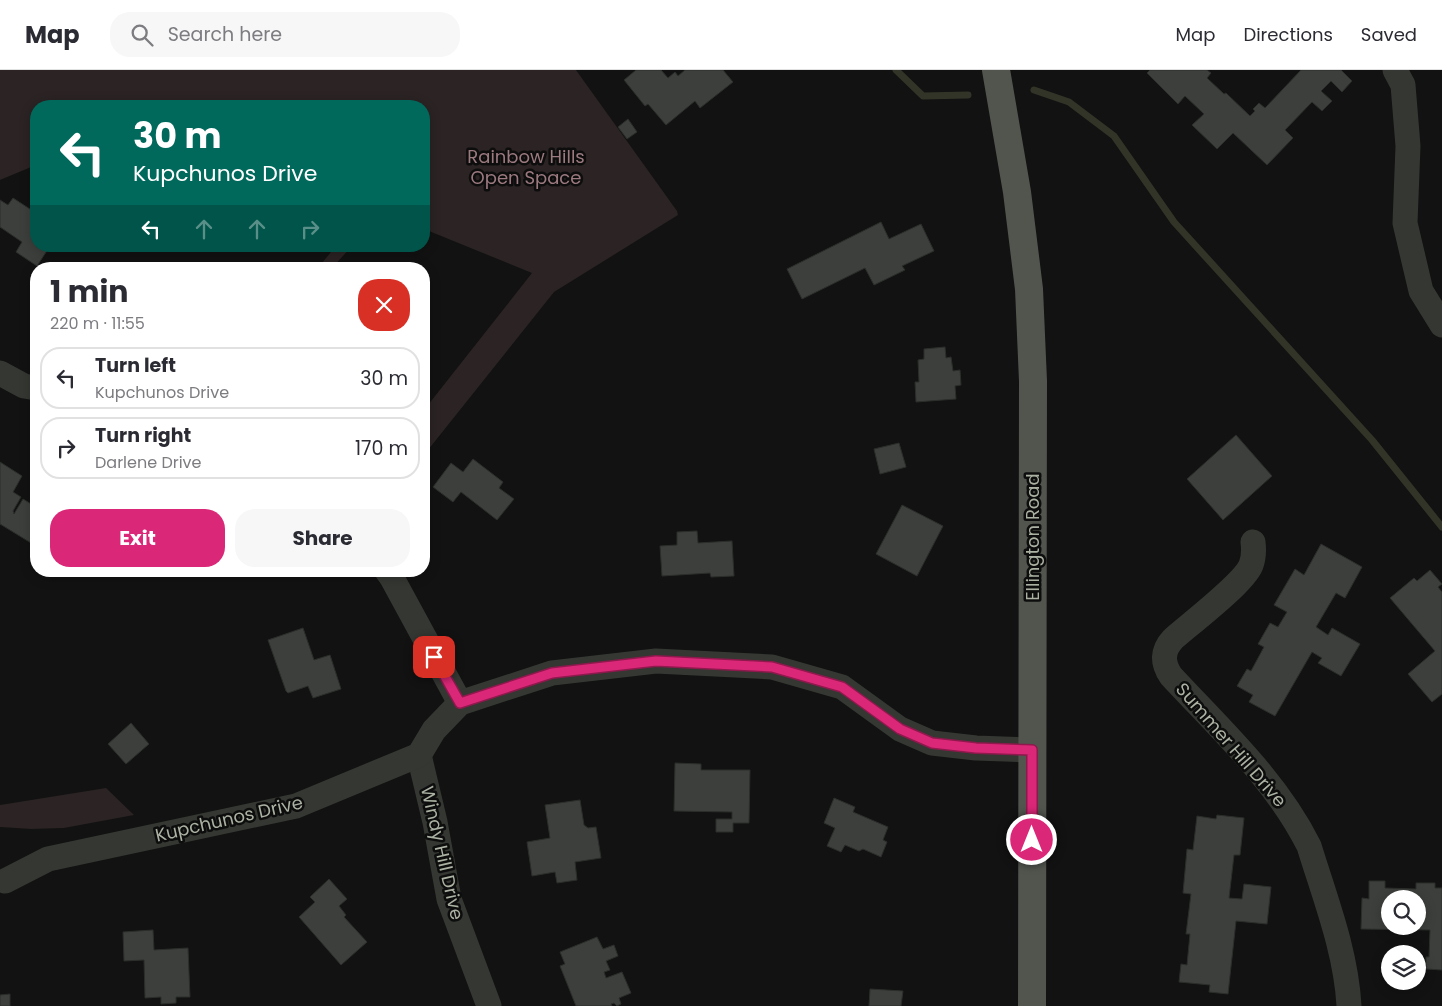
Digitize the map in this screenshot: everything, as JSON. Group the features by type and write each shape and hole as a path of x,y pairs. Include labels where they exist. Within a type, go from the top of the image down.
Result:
{"main road":[{"name":"Ellington Road","path":"996,70 1017,192 1029,289 1033,381 1032,1006"}],"street":[{"path":"1395,70 1403,85 1408,146 1405,223 1421,291 1442,326"},
{"path":"0,373 24,386 30,387"},
{"name":"Summer Hill Drive","path":"1253,542 1254,553 1251,566 1241,580 1173,639 1164,653 1164,662 1171,676 1258,769 1282,798 1304,836 1309,846 1339,944 1347,980 1348,1006"},
{"path":"391,577 460,703"},
{"path":"419,755 434,730 460,703 552,673 656,661 772,667 842,687 900,729 932,743 976,748 1032,750"},
{"name":"Kupchunos Drive","path":"5,881 48,859 296,806 419,755"},
{"name":"Windy Hill Drive","path":"419,755 449,899 489,1006"}],"green space":[{"name":"Rainbow Hills Open Space","path":"0,70 576,70 678,215 554,292 430,447 430,402 532,273 430,231 430,100 30,100 30,168 0,180"},
{"path":"331,252 347,252 337,262 323,262"},
{"path":"106,788 134,815 64,828 31,829 0,827 0,805"}],"building":[{"path":"636,70 661,70 668,78 675,72 678,76 685,70 723,70 733,82 700,108 695,101 666,125 648,104 645,106 624,80"},
{"path":"1150,70 1207,70 1211,73 1207,78 1250,116 1255,111 1253,109 1259,103 1265,108 1301,70 1341,70 1352,81 1342,92 1331,81 1321,91 1332,101 1322,111 1312,102 1285,130 1293,138 1267,165 1233,133 1217,149 1192,125 1204,114 1185,96 1178,104 1147,73"},
{"path":"628,119 637,132 627,139 618,127"},
{"path":"13,198 30,209 30,252 46,252 40,262 31,262 16,252 22,242 0,227 0,200 8,205"},
{"path":"881,222 889,239 921,224 934,251 902,266 905,270 874,285 865,268 802,299 787,269"},
{"path":"945,347 946,358 951,357 953,371 960,370 961,385 955,386 956,399 916,402 915,382 919,382 918,360 924,359 924,349"},
{"path":"1236,435 1272,476 1223,520 1187,479"},
{"path":"899,443 906,467 880,474 874,449"},
{"path":"473,459 503,482 499,488 514,499 497,520 461,492 453,502 433,487 451,463 463,472"},
{"path":"0,462 22,476 13,492 21,497 13,511 14,514 23,499 30,503 30,542 0,524"},
{"path":"902,505 943,526 917,576 876,554"},
{"path":"697,531 698,543 732,541 734,576 711,577 710,573 662,576 660,546 677,545 677,532"},
{"path":"1321,544 1362,567 1345,598 1336,593 1316,627 1328,635 1332,628 1360,644 1341,676 1318,663 1322,658 1312,652 1275,716 1249,702 1253,695 1237,686 1247,669 1251,671 1264,647 1258,644 1270,623 1278,627 1287,612 1274,605 1295,569 1304,575"},
{"path":"1430,570 1442,584 1438,587 1442,592 1442,694 1432,702 1408,674 1435,651 1390,598 1414,578 1417,581"},
{"path":"303,628 314,660 330,655 341,689 313,698 308,686 288,693 286,691 268,640"},
{"path":"131,723 149,744 126,764 108,744"},
{"path":"675,763 701,764 701,770 750,770 749,823 733,823 733,832 716,832 716,819 732,819 732,812 674,811"},
{"path":"834,798 855,807 853,812 888,827 883,840 887,842 881,857 863,849 859,851 845,845 841,852 827,846 835,828 824,823"},
{"path":"580,800 584,825 588,828 596,827 601,858 575,862 577,880 557,883 555,872 532,876 527,842 550,838 545,805"},
{"path":"1217,815 1244,818 1240,855 1234,855 1229,898 1242,899 1244,884 1271,887 1267,924 1236,921 1228,994 1209,992 1210,985 1179,982 1181,964 1187,965 1190,934 1186,934 1191,894 1183,893 1187,849 1193,850 1197,816 1216,819"},
{"path":"329,879 347,899 339,906 346,915 344,917 367,942 341,965 299,917 315,902 310,897"},
{"path":"1369,881 1385,881 1385,888 1416,889 1416,883 1435,883 1435,888 1442,888 1442,970 1426,969 1426,957 1429,957 1430,930 1426,930 1426,890 1381,890 1381,929 1361,929 1362,898 1369,899"},
{"path":"153,930 154,950 188,948 190,997 176,997 176,1003 161,1004 161,997 145,998 144,960 124,961 123,932"},
{"path":"597,937 603,949 614,945 618,956 606,961 610,970 604,972 606,978 622,972 631,993 619,998 621,1004 617,1006 614,1003 611,1004 612,1006 576,1006 560,966 565,964 560,952"},
{"path":"870,989 903,991 901,1006 869,1006"},
{"path":"10,994 10,1006 0,1006 0,995"}],"waterway":[{"path":"896,70 923,96 968,95"},
{"path":"1034,90 1069,102 1114,136 1174,222 1372,440 1442,527"}],"route":[{"path":"434,657 460,703 552,673 656,661 772,667 842,687 900,729 932,743 976,748 1032,750 1032,840"}]}
